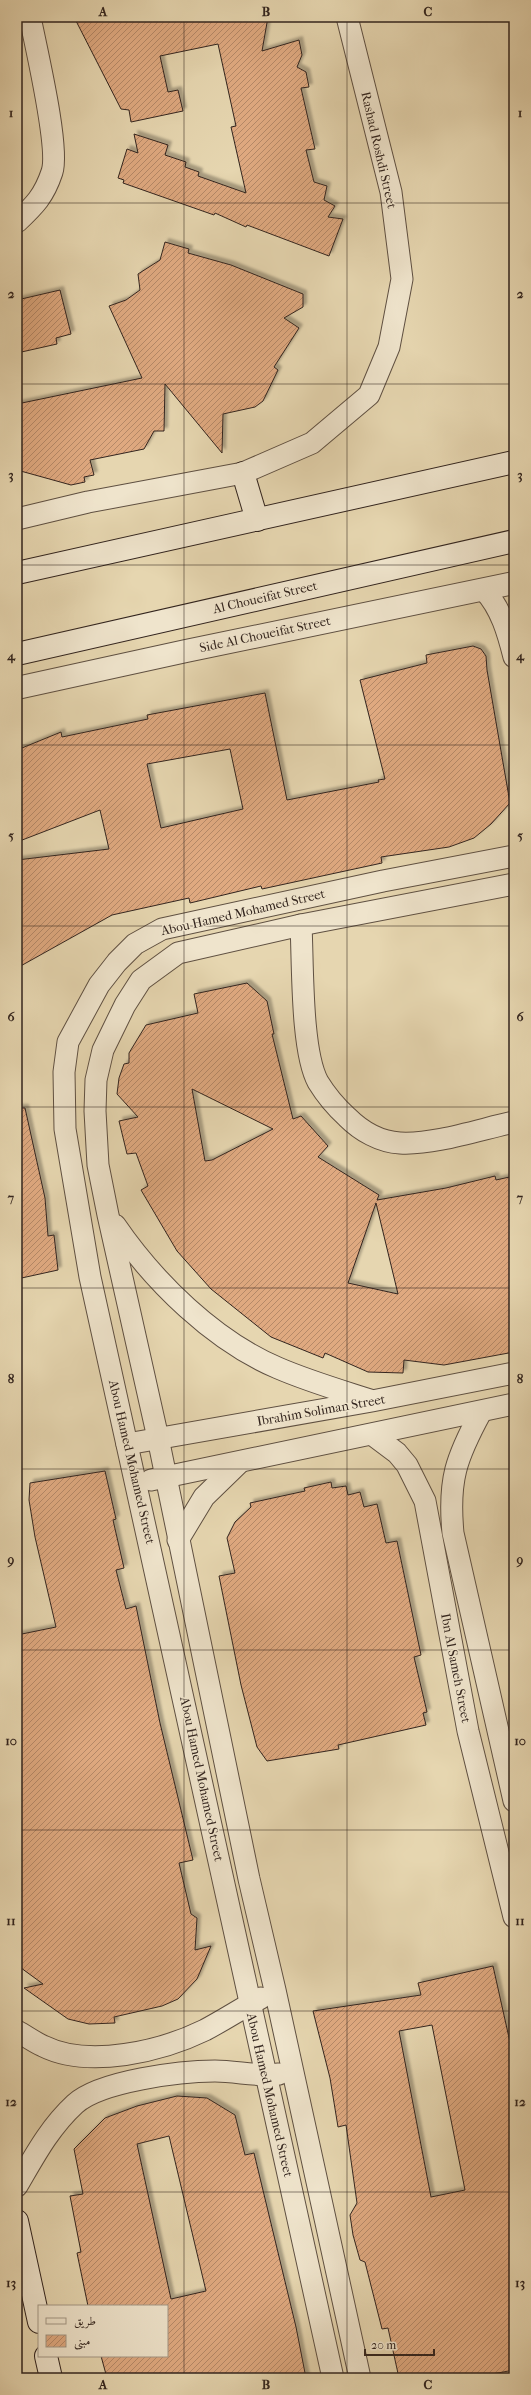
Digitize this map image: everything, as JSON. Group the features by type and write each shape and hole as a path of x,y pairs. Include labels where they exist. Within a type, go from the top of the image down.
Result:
{"main road":[{"path":"17,573 514,462"},
{"path":"243,473 257,520"},
{"name":"Al Choueifat Street","path":"17,654 514,540"},
{"name":"Side Al Choueifat Street","path":"17,688 186,651 514,583"},
{"path":"17,2221 38,2317"},
{"path":"46,2357 51,2378"}],"street":[{"path":"17,222 40,200 52,171 52,139 30,17"},
{"name":"Rashad Roshdi Street","path":"243,473 312,443 369,395 390,347 402,279 391,192 347,17"},
{"path":"17,519 88,502 243,473"},
{"path":"484,590 492,599 500,613 514,657"},
{"name":"Abou Hamed Mohamed Street","path":"333,2378 90,1277 65,1129 64,1079 68,1042 98,986 135,944 162,928 383,881 514,856"},
{"name":"Abou Hamed Mohamed Street","path":"360,2378 294,2073 249,1879 158,1438 108,1215 98,1165 95,1111 96,1080 103,1050 125,1005 141,980 178,953 301,925 514,884"},
{"path":"301,925 308,1053 318,1081 333,1104 351,1122 371,1136 400,1143 424,1142 514,1122"},
{"path":"118,962 141,980"},
{"path":"108,1215 135,1255 155,1276 188,1308 234,1344 277,1368 372,1401"},
{"name":"Ibrahim Soliman Street","path":"127,1444 372,1401 514,1373"},
{"path":"136,1483 373,1435 514,1404"},
{"name":"Ibn Al Sameh Street","path":"481,1412 461,1452 454,1473 451,1507 454,1540 514,1801"},
{"name":"Ibn Al Sameh Street","path":"373,1435 397,1453 407,1465 425,1502 468,1731 514,1917"},
{"path":"178,1540 204,1497 240,1462"},
{"path":"17,2031 44,2047 71,2054 98,2058 144,2051 184,2039 206,2030 275,1990"},
{"path":"17,2186 56,2123 76,2103 93,2093 135,2080 196,2072 234,2072 267,2076 294,2073"}],"building":[{"path":"74,17 268,17 262,51 299,40 302,55 297,67 306,72 309,87 301,88 315,149 306,150 314,182 327,186 324,200 335,206 328,217 343,219 329,256 247,225 246,227 215,213 214,215 123,183 124,180 118,178 127,149 138,153 134,134 168,145 165,155 186,162 185,167 199,172 198,176 246,193 231,127 236,126 218,44 160,56 168,92 178,90 183,111 131,122 129,110 121,109"},
{"path":"165,242 189,249 188,253 231,265 303,294 303,307 284,318 299,328 274,367 278,370 263,401 255,407 223,414 222,453 165,384 164,431 154,431 144,449 90,460 94,475 84,477 85,482 71,485 17,470 17,404 142,378 109,306 126,300 140,290 138,274 160,260"},
{"path":"60,290 71,334 56,338 57,344 17,353 17,300"},
{"path":"473,646 481,649 486,656 487,670 510,803 491,824 474,838 449,847 381,857 382,863 262,889 261,886 190,903 189,898 112,915 17,968 17,860 109,849 100,810 17,842 17,750 61,732 62,737 148,719 147,715 265,693 287,800 379,782 378,780 385,779 360,680 427,663 426,655","holes":["230,749 243,809 161,828 147,764"]},
{"path":"247,983 267,1001 274,1034 272,1034 293,1119 301,1116 328,1146 318,1157 379,1195 377,1200 446,1188 495,1176 496,1180 514,1176 514,1352 444,1365 404,1360 403,1373 368,1372 325,1353 323,1358 271,1337 211,1289 177,1251 141,1190 148,1186 136,1153 127,1154 119,1121 138,1117 117,1094 119,1078 124,1064 129,1063 129,1053 146,1025 198,1013 194,994","holes":["192,1089 273,1129 212,1160 205,1161","376,1203 398,1294 348,1283"]},
{"path":"17,1108 25,1108 45,1198 48,1236 54,1235 58,1270 17,1279"},
{"path":"105,1471 116,1519 113,1520 124,1568 116,1570 126,1609 136,1606 160,1723 193,1860 179,1863 191,1914 197,1918 195,1950 211,1946 197,1979 178,1999 162,2006 114,2017 115,2023 89,2024 68,2019 24,1988 43,1984 17,1965 17,1635 56,1627 35,1537 29,1500 30,1483"},
{"path":"331,1482 332,1488 346,1486 348,1495 360,1492 364,1507 377,1504 386,1543 397,1541 421,1655 414,1657 427,1712 423,1713 426,1725 338,1745 339,1749 267,1761 257,1747 241,1685 219,1576 235,1573 227,1538 235,1522 251,1507 250,1503 305,1491 304,1488"},
{"path":"493,1966 514,2060 514,2370 471,2378 399,2378 388,2328 382,2329 365,2262 360,2260 353,2235 350,2215 357,2203 346,2125 338,2127 330,2078 313,2011 421,1995 418,1983","holes":["432,2025 465,2190 431,2197 399,2031"]},
{"path":"177,2096 207,2098 235,2115 245,2155 254,2153 296,2327 306,2378 107,2378 101,2357 168,2357 168,2305 88,2305 77,2253 81,2252 70,2196 83,2194 74,2149 105,2118 137,2106","holes":["169,2136 206,2291 171,2299 137,2144"]}]}
